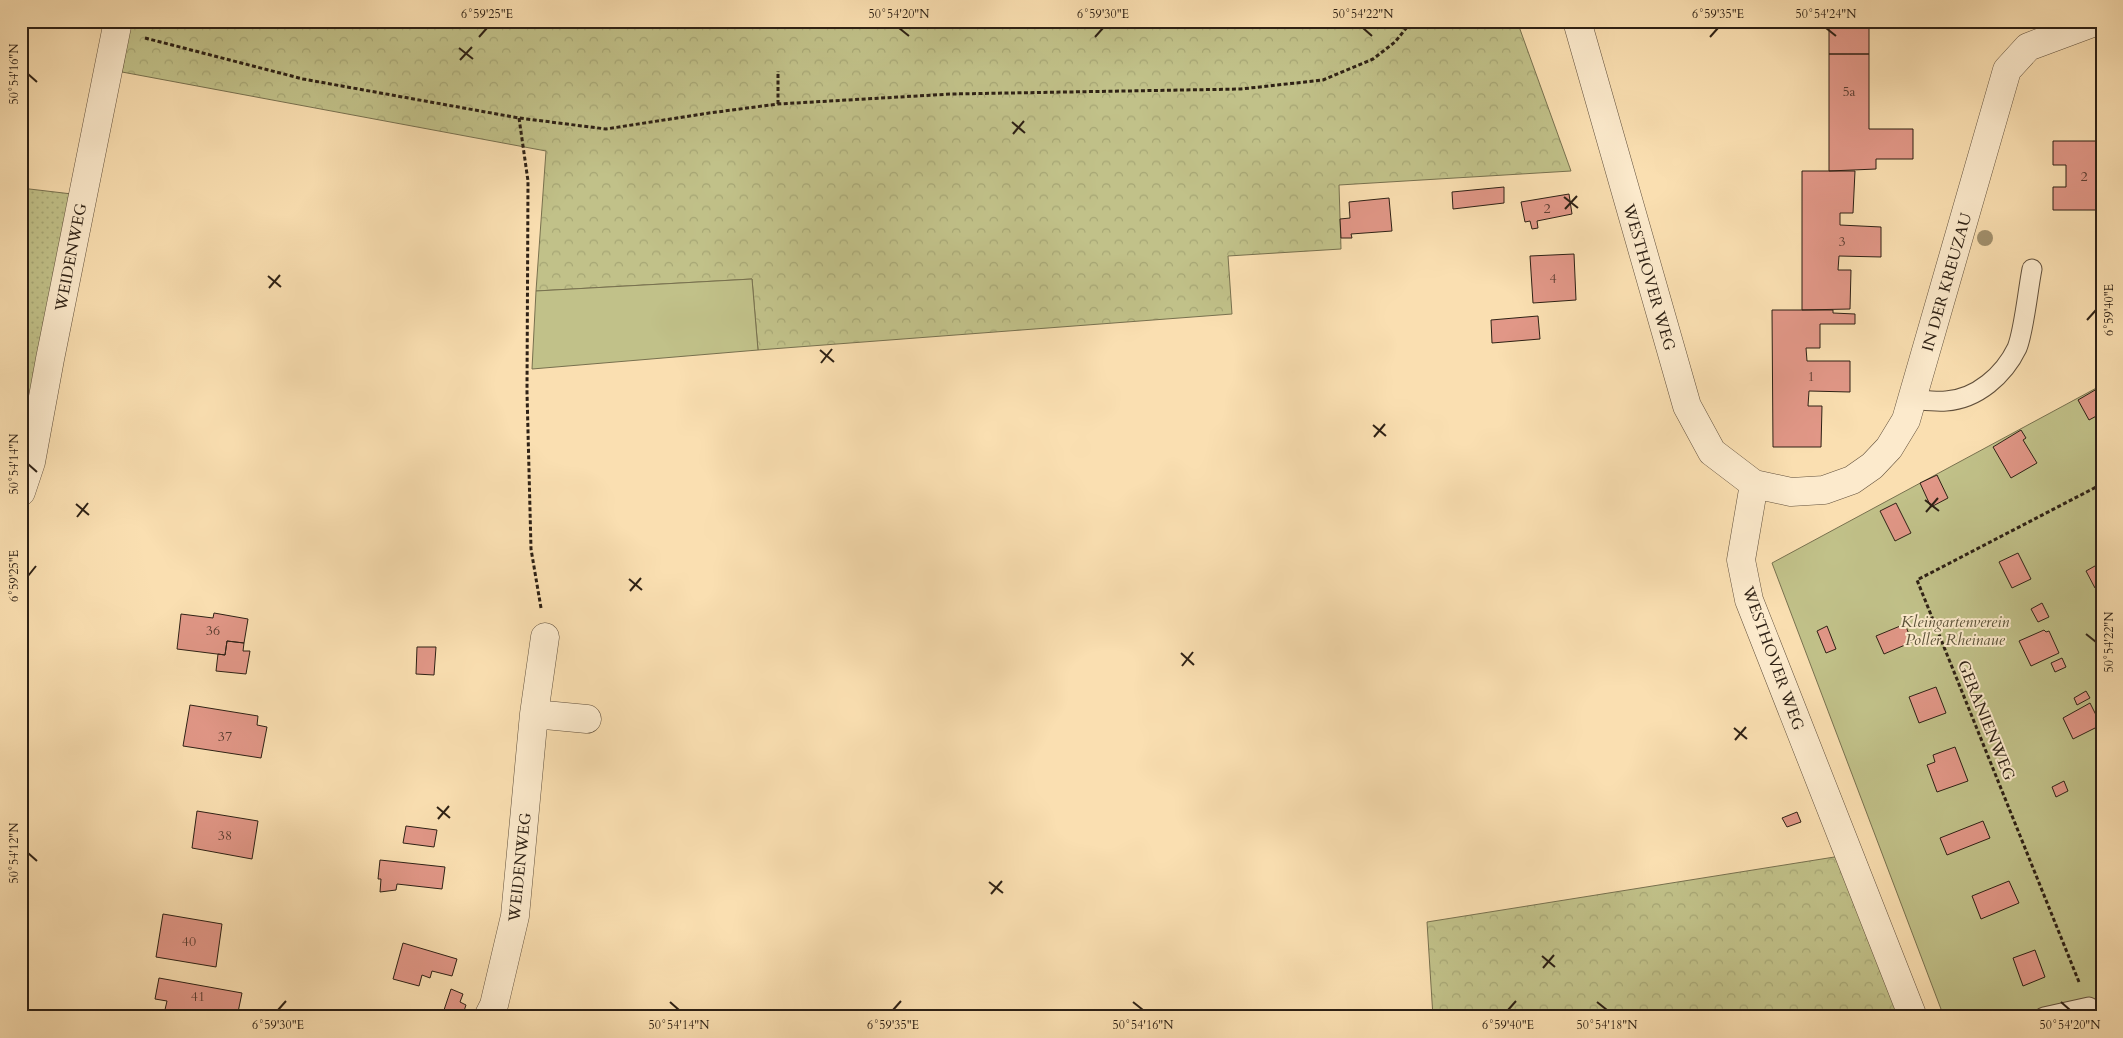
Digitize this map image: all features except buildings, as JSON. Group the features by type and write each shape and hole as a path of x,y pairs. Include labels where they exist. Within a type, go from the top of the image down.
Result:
{"street":[{"name":"WESTHOVER WEG","path":"1577,21 1687,406 1712,452 1754,484 1741,560 1749,600 1914,1017"},
{"name":"IN DER KREUZAU","path":"1754,484 1791,492 1824,490 1852,480 1872,466 1889,448 1906,420 2007,70 2028,47 2098,21"},
{"name":"WEIDENWEG","path":"21,492 31,462 117,26"},
{"name":"WEIDENWEG","path":"488,1017 494,1004 515,916 534,714 545,637"},
{"path":"534,714 587,720"}],"lane":[{"path":"1912,399 1947,401 1971,395 1995,379 2017,346 2032,269"},
{"path":"2044,1017 2089,1007"}],"path":[{"path":"176,21 199,26 216,21"},
{"path":"117,26 303,79 520,118 606,129 708,112 778,104 950,94 1206,91 1323,80 1373,58 1395,42 1412,21"},
{"path":"778,71 778,104"},
{"path":"520,118 528,181 527,392 531,549 545,637"},
{"path":"2100,484 2102,490"},
{"name":"GERANIENWEG","path":"2089,1007 1917,580 2100,484"}],"green space":[{"path":"131,21 1517,21 1571,171 1339,185 1341,249 1228,256 1232,314 758,350 752,279 536,291 546,151 122,72"},
{"path":"21,188 72,194 21,456"},
{"path":"752,279 758,350 532,369 536,291"},
{"name":"Kleingartenverein Poller Rheinaue","path":"2102,385 2102,1017 1944,1017 1772,563"},
{"path":"1847,855 1905,1009 1857,1017 1433,1017 1427,922"}]}
